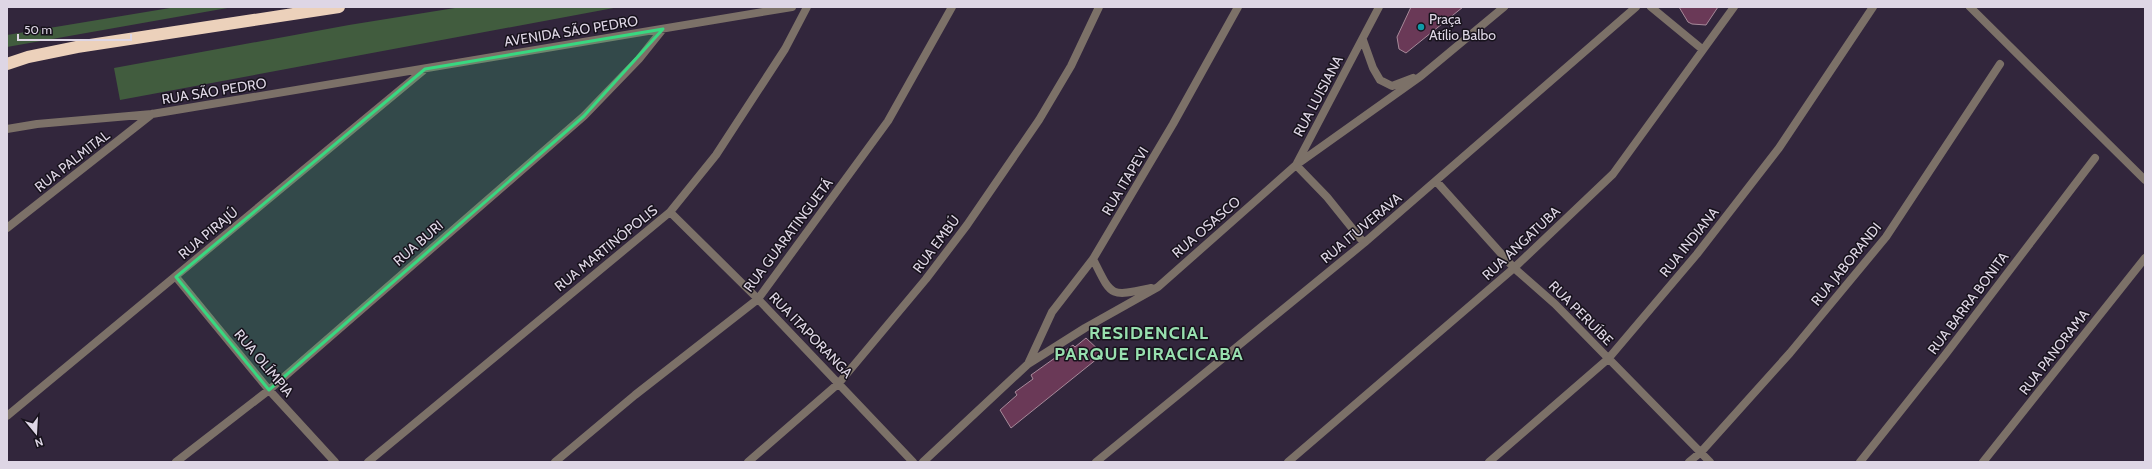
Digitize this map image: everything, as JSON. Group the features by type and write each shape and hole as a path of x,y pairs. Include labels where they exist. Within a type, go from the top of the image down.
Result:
{"highway":[{"path":"7,64 28,57 77,47 339,7"}],"street":[{"name":"AVENIDA SÃO PEDRO","path":"425,69 792,7"},
{"name":"RUA MARTINÓPOLIS","path":"368,462 670,212 716,155 785,49 807,7"},
{"name":"RUA GUARATINGUETÁ","path":"555,462 635,395 758,299 888,121 952,7"},
{"name":"RUA EMBÚ","path":"748,462 838,383 926,279 1039,120 1071,66 1099,7"},
{"name":"RUA ITAPEVI","path":"1028,364 1052,312 1093,260 1177,117 1238,7"},
{"name":"RUA LUISIANA","path":"1296,165 1380,7"},
{"name":"RUA OSASCO","path":"923,462 1028,364 1084,328 1158,287 1296,165 1421,76 1504,7"},
{"name":"RUA ITUVERAVA","path":"1096,462 1364,243 1636,7"},
{"path":"1651,7 1702,49"},
{"name":"RUA ANGATUBA","path":"1288,462 1514,268 1613,174 1702,49 1734,7"},
{"name":"RUA INDIANA","path":"1489,462 1608,359 1697,254 1779,148 1873,7"},
{"path":"1970,7 2145,180"},
{"name":"RUA BURI","path":"176,462 269,390 584,116 638,59 663,29"},
{"path":"1363,40 1373,68 1380,80 1392,86 1421,76"},
{"name":"RUA JABORANDI","path":"1689,462 1700,452 1790,353 1886,238 2000,64"},
{"name":"RUA SÃO PEDRO","path":"7,129 37,124 152,114 425,69"},
{"name":"RUA PIRAJÚ","path":"7,416 176,277 360,121 425,69"},
{"name":"RUA PALMITAL","path":"7,228 152,114"},
{"name":"RUA BARRA BONITA","path":"1860,462 1945,355 2095,158"},
{"path":"1296,165 1326,197 1364,243"},
{"name":"RUA PERUÍBE","path":"1436,181 1514,268 1555,304 1710,462"},
{"name":"RUA ITAPORANGA","path":"670,212 758,299 913,462"},
{"name":"RUA PANORAMA","path":"1983,462 2145,258"},
{"path":"1093,260 1108,288 1122,294 1158,287"},
{"name":"RUA OLÍMPIA","path":"176,277 269,390 335,462"}],"highlighted area":[{"path":"663,29 584,116 269,390 176,277 425,69"}],"green space":[{"path":"176,7 233,7 7,47 7,35"},
{"path":"461,7 619,7 120,100 114,68 349,25"}],"building":[{"path":"1411,7 1463,7 1406,53 1399,49 1397,37"},
{"path":"1679,7 1718,7 1706,25 1692,24 1688,22"},
{"path":"1086,338 1103,354 1011,428 1000,410 1017,395 1015,392 1033,379 1031,375 1073,345 1075,347"}],"place":[{"name":"Praça Atílio Balbo","path":"1421,27"}],"district":[{"name":"RESIDENCIAL PARQUE PIRACICABA","path":"1149,343"}]}
